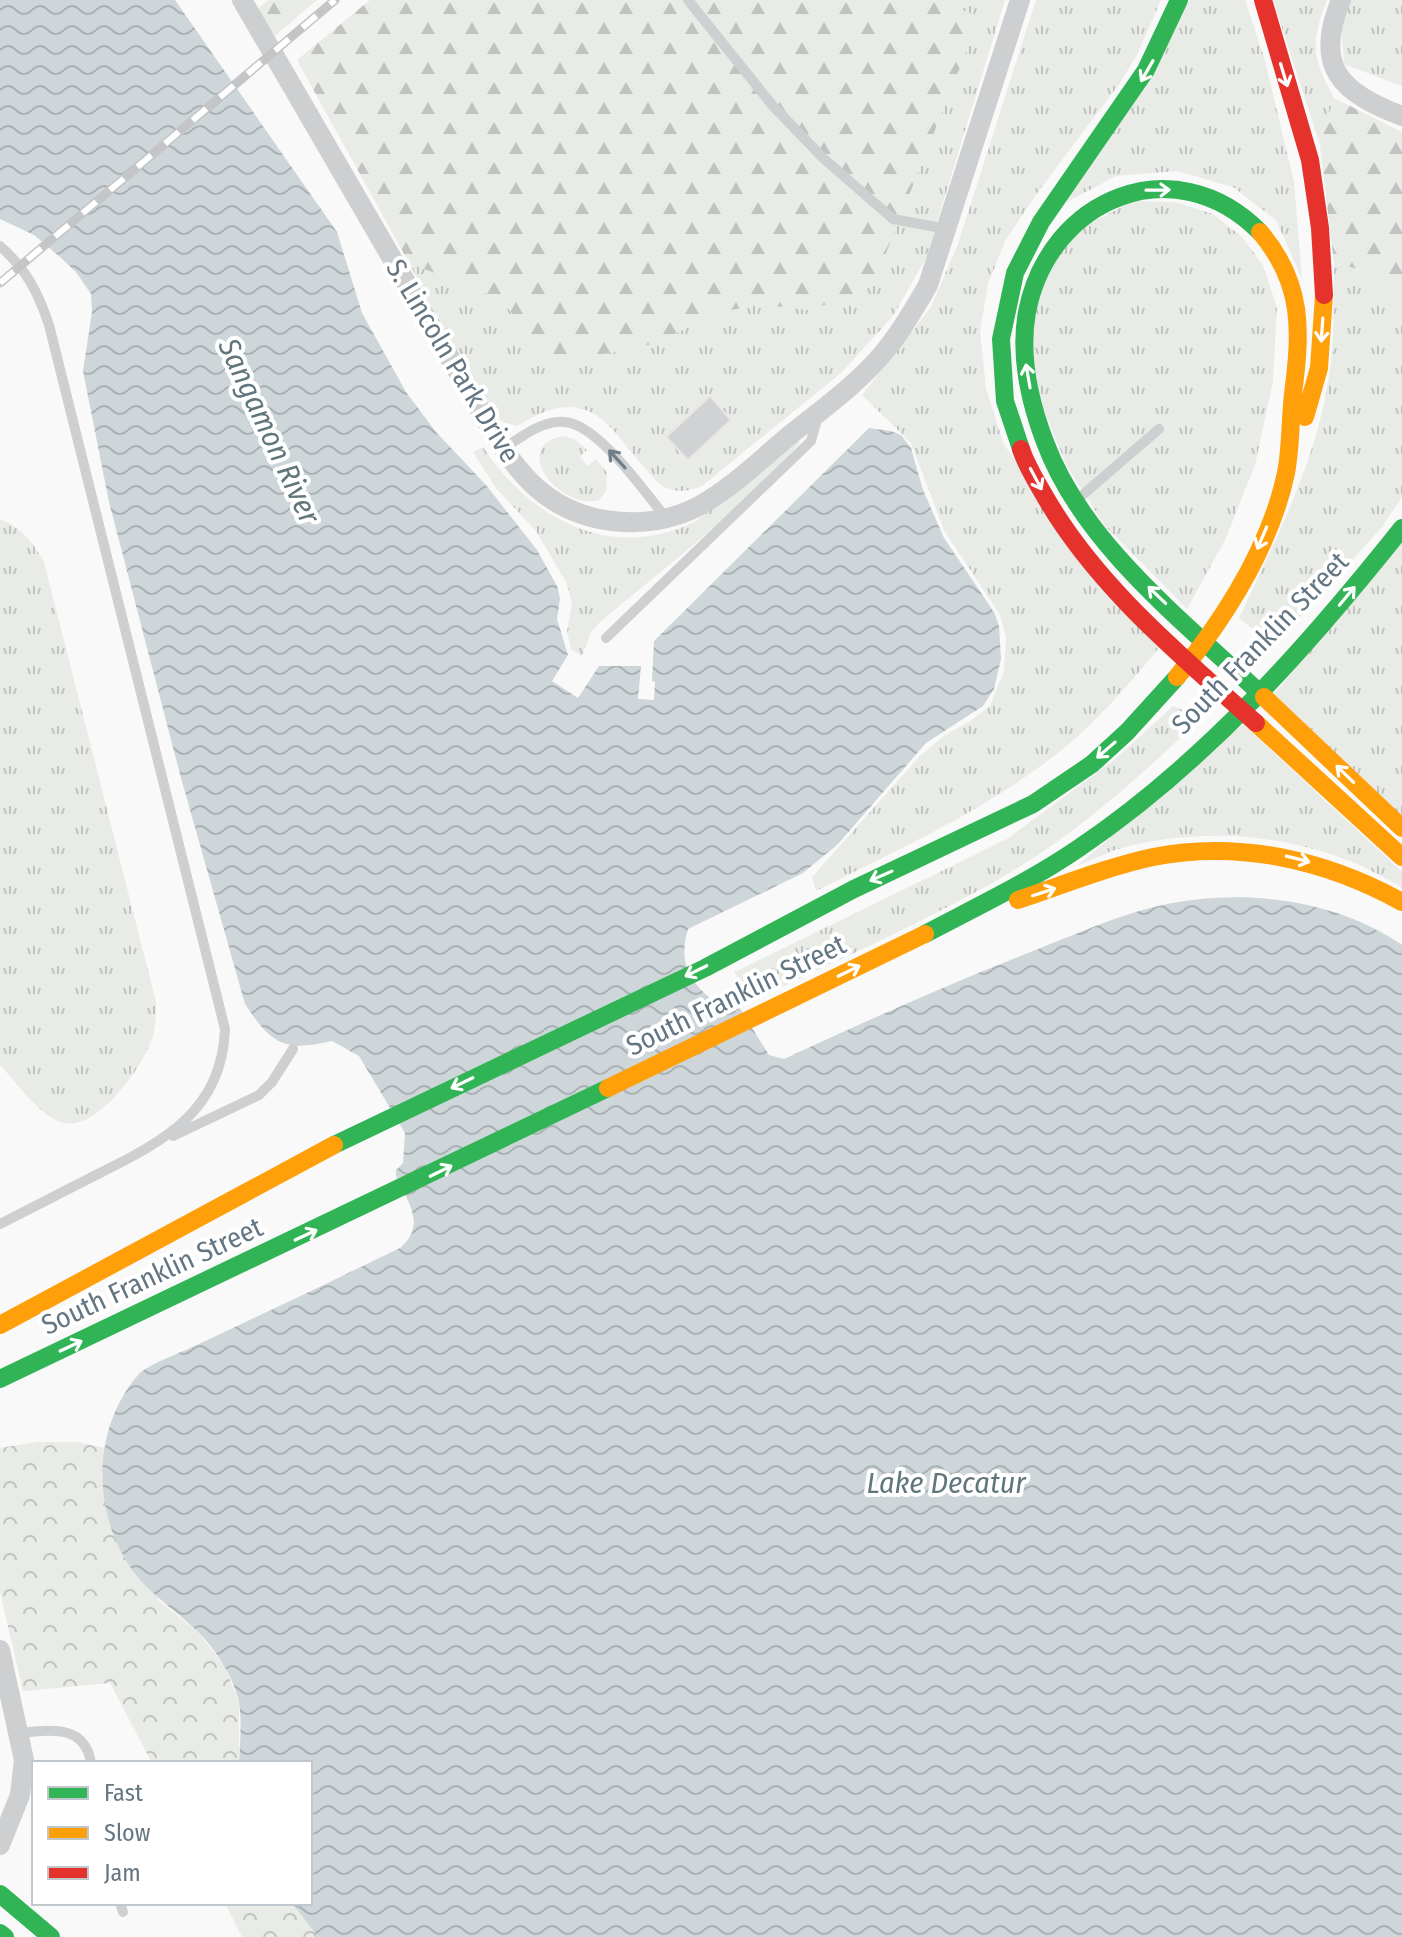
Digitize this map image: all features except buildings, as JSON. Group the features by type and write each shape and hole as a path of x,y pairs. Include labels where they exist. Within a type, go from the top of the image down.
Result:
{"main road":[{"path":"1179,0 1167,35 1142,80 1036,227 1015,272 1004,310 999,354 1006,406 1030,468 1056,517 1087,560 1158,634 1402,857"},
{"path":"0,1325 349,1137 767,937 857,887 968,837 1062,788 1116,742 1162,695 1202,647 1264,538 1299,439 1319,368 1325,285 1310,160 1263,0"},
{"path":"1285,477 1299,316 1292,285 1277,253 1253,224 1228,206 1195,192 1162,188 1128,192 1088,212 1062,236 1041,268 1027,312 1023,347 1036,418 1054,466 1075,502 1133,572 1402,828"},
{"name":"South Franklin Street","path":"0,1379 371,1205 943,925 1046,869 1089,842 1148,795 1211,738 1296,654 1402,528"},
{"path":"943,925 1133,863 1169,854 1209,851 1282,855 1322,866 1402,902"},
{"path":"24,1292 203,1215"},
{"path":"0,1894 51,1937"},
{"path":"0,1933 5,1937"}],"street":[{"name":"S. Lincoln Park Drive","path":"249,3 503,449 534,486 560,504 593,518 628,522 667,519 714,497 818,412 888,348 928,285 1020,0"},
{"path":"1338,5 1330,44 1337,76 1348,90 1402,116"},
{"path":"0,1650 24,1760 24,1778 0,1845"}],"lane":[{"path":"688,0 773,106 823,158 893,219 947,229"},
{"path":"0,246 27,273 49,325 225,1029 220,1065 208,1091 185,1121 160,1142"},
{"path":"606,638 811,441 816,432 818,412"},
{"path":"503,449 547,424 565,421 581,427 601,441 667,519"},
{"path":"1075,502 1159,429"},
{"path":"0,1224 259,1095 272,1082 293,1049"},
{"path":"20,1733 57,1729 72,1735 89,1749 91,1761"}],"green space":[{"path":"269,0 317,0 275,36 256,10"},
{"path":"370,0 937,0 980,17 878,273 865,292 809,310 758,304 710,315 660,342 579,357 542,352 501,299 409,263 297,60"},
{"path":"937,0 1005,0 926,258 893,316 841,373 702,486 677,491 662,486 601,418 585,410 567,407 545,412 517,426 503,422 489,412 409,263 501,299 542,352 660,342 710,315 758,304 809,310 980,18"},
{"path":"1036,0 1161,0 1138,53 1120,83 1005,241 988,284 980,331 986,388 1004,445 1160,647 1089,726 1017,782 952,822 816,891 812,877 919,757 945,735 990,706 1004,671 1006,637 1000,615 944,530 911,443 862,395 931,307 958,244"},
{"path":"1190,0 1245,0 1264,57 1294,182 1302,279 1276,220 1233,187 1177,171 1116,176 1065,203"},
{"path":"1273,0 1327,0 1318,28 1316,50 1321,72 1334,98 1320,145"},
{"path":"1351,0 1402,0 1402,86 1344,64 1341,26"},
{"path":"1334,98 1402,132 1402,297 1370,272 1334,263 1320,145"},
{"path":"1133,201 1175,202 1213,214 1241,236 1263,265 1277,308 1273,381 1255,465 1226,538 1187,609 1105,526 1067,466 1039,399 1030,329 1048,268 1083,227"},
{"path":"1334,263 1370,272 1402,297 1402,497 1382,527 1273,645 1239,618 1296,493 1318,428 1332,349"},
{"path":"565,436 576,440 587,450 580,457 588,466 596,459 607,473 606,491 599,500 584,501 569,496 546,475 540,463 540,451 548,441"},
{"path":"797,439 800,443 753,491 600,622 591,632 582,656 571,649 567,631 572,603 566,582 536,531 496,488 473,452 483,447 525,495 550,514 576,527 605,535 634,537 665,533 696,521"},
{"path":"0,519 26,536 44,562 156,1002 153,1034 147,1051 128,1082 101,1110 72,1124 58,1121 42,1110 0,1065"},
{"path":"1402,541 1402,817 1274,694"},
{"path":"1173,706 1201,718 1126,787 1045,850 958,902 747,1004 735,972 1007,839 1114,760"},
{"path":"1243,724 1402,872 1402,887 1354,863 1320,851 1239,836 1184,837 1129,846 1077,866"},
{"path":"38,1442 76,1442 105,1448 102,1478 159,1601 197,1631 224,1665 239,1702 239,1761 151,1761 110,1683 23,1691 0,1592 0,1448"},
{"path":"226,1905 294,1905 318,1937 242,1937"}],"water":[{"name":"Lake Decatur","path":"0,0 175,0 337,232 362,313 406,392 436,432 486,485 537,550 557,586 560,598 557,619 568,655 552,681 578,698 599,666 641,666 638,699 654,700 654,641 869,428 901,435 911,448 923,490 944,538 994,612 999,626 1001,659 994,689 983,706 926,743 838,844 803,873 688,929 684,952 692,979 715,1002 736,1002 769,1055 784,1059 930,993 1084,931 1133,913 1182,902 1247,898 1313,906 1374,928 1402,945 1402,1937 318,1937 294,1905 312,1905 312,1761 239,1761 240,1709 232,1682 203,1637 148,1589 125,1559 113,1534 106,1507 102,1479 104,1451 110,1424 122,1398 143,1371 400,1248 408,1239 414,1222 410,1205 396,1176 396,1170 403,1163 405,1133 359,1056 332,1041 302,1046 281,1042 263,1029 245,1004 181,778 109,502 83,371 92,312 91,294 76,272 34,235 0,219"}],"railway":[{"path":"0,283 335,0"}],"traffic: fast":[{"path":"1021,449 1005,401 1001,339 1015,273 1041,222 1146,70 1179,0"},
{"path":"1260,232 1226,206 1191,192 1155,189 1120,197 1088,214 1061,239 1040,272 1027,312 1024,345 1027,378 1039,426 1062,479 1084,515 1110,548 1170,611 1264,697"},
{"path":"925,934 1061,860 1169,779 1212,741 1292,659 1402,528"},
{"path":"334,1145 705,968 854,889 1033,804 1092,764 1127,732 1177,677"},
{"path":"0,1379 608,1088"},
{"path":"0,1894 51,1937"},
{"path":"0,1933 5,1937"}],"traffic: slow":[{"path":"1177,677 1244,581 1269,528 1286,473 1297,349 1296,309 1285,270 1260,232"},
{"path":"1305,417 1319,368 1324,295"},
{"path":"1264,697 1402,828"},
{"path":"1256,723 1402,857"},
{"path":"1018,900 1136,861 1185,852 1218,851 1281,857 1312,865 1373,887 1402,902"},
{"path":"608,1088 925,934"},
{"path":"0,1325 334,1145"}],"traffic: jam":[{"path":"1263,0 1310,160 1320,228 1324,295"},
{"path":"1021,449 1034,477 1087,558 1168,644 1256,723"}],"water label":[{"name":"Sangamon River","path":"269,431"}]}
